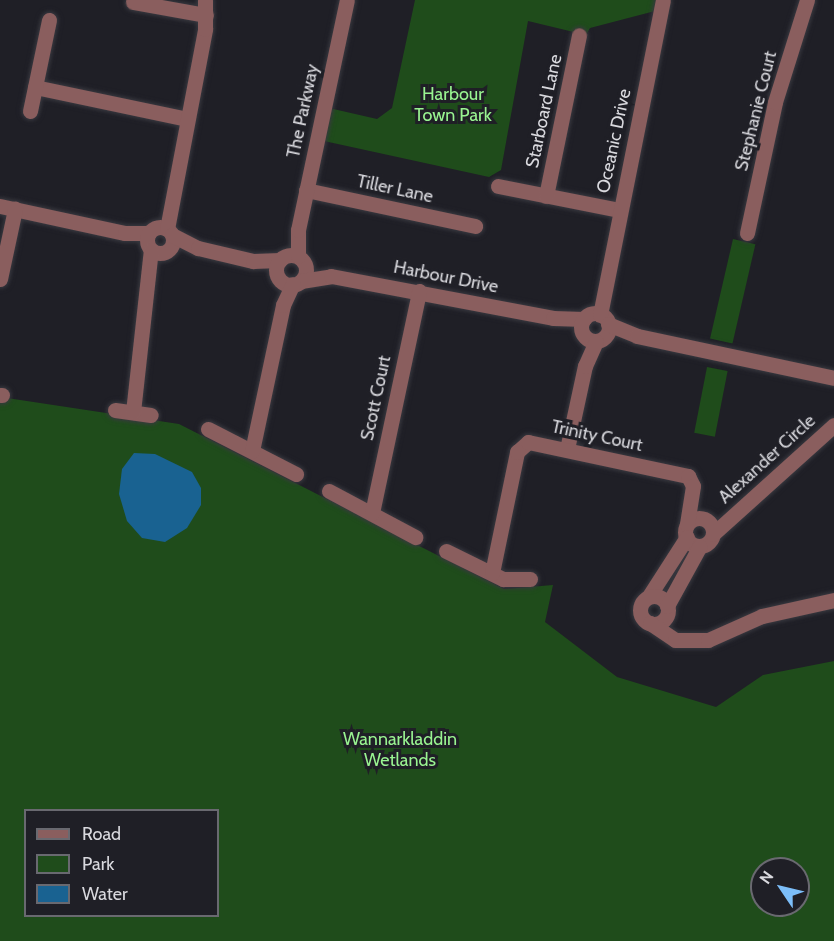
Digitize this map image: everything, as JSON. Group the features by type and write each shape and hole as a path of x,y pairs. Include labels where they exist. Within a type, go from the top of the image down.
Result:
{"street":[{"name":"The Parkway","path":"252,451 347,0"},
{"name":"Oceanic Drive","path":"567,449 663,0"},
{"name":"Stephanie Court","path":"747,233 775,102 807,0"},
{"path":"133,2 206,7 187,119 151,279 133,412"},
{"path":"30,111 49,20"},
{"name":"Starboard Lane","path":"546,196 579,35"},
{"path":"35,87 187,119"},
{"path":"498,186 619,210"},
{"name":"Tiller Lane","path":"306,190 475,226"},
{"path":"0,279 8,207"},
{"name":"Harbour Drive","path":"8,207 290,269 419,291 834,378"},
{"name":"Scott Court","path":"372,513 419,291"},
{"path":"115,410 151,415"},
{"name":"Alexander Circle","path":"700,546 708,525 726,521 834,425"},
{"path":"208,429 296,474"},
{"name":"Trinity Court","path":"492,573 520,446 528,442 688,476 693,497"},
{"path":"329,491 416,537"},
{"path":"687,531 708,525 693,497"},
{"path":"693,497 687,531 640,610 650,623 667,637 708,640 762,616 834,600"},
{"path":"650,623 667,610 700,546 687,531"},
{"path":"446,551 506,579 530,579"},
{"path":"650,596 658,596 684,640"}],"green space":[{"name":"Harbour Town Park","path":"415,0 657,0 655,11 590,28 586,35 528,21 501,170 489,177 324,141 329,108 377,119 392,108"},
{"path":"733,239 755,244 732,344 710,338"},
{"path":"707,367 728,371 715,437 694,433"},
{"name":"Wannarkladdin Wetlands","path":"7,398 179,424 504,589 553,585 545,622 617,677 716,707 763,675 834,661 834,941 0,941 0,399"}],"water":[{"path":"134,453 155,454 192,472 201,488 201,505 187,528 165,542 142,538 127,521 119,494 122,469"}]}
